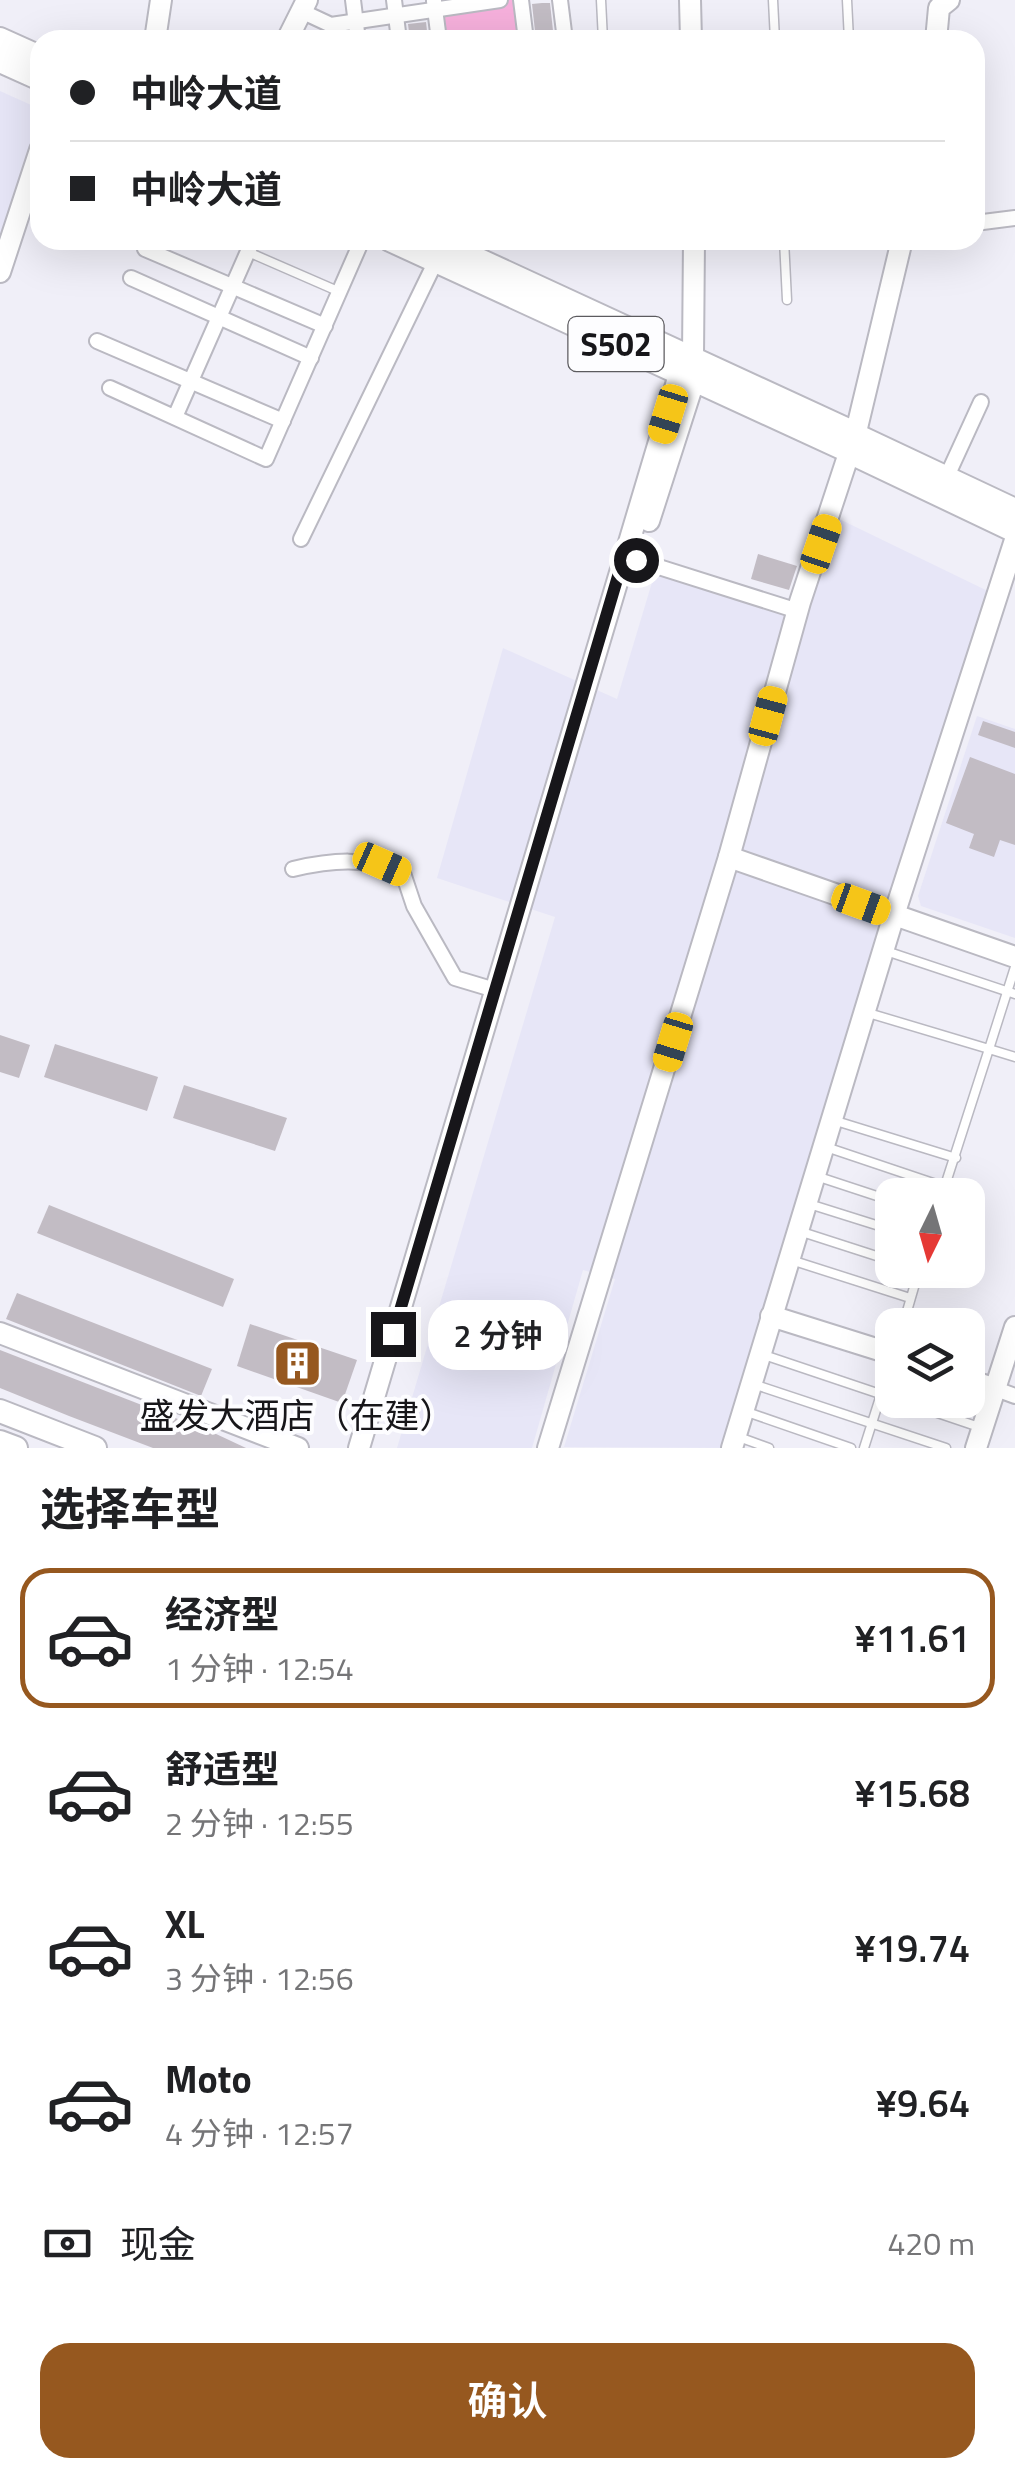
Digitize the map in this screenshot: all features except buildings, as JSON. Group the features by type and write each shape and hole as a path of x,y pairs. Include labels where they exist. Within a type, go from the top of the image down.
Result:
{"main road":[{"path":"157,30 162,0"},
{"path":"691,30 692,0"},
{"path":"937,30 940,3"},
{"path":"292,30 304,5"},
{"path":"0,39 30,52"},
{"path":"0,61 30,74"},
{"path":"0,272 30,180"},
{"name":"S502","path":"413,250 1015,510"},
{"name":"S502","path":"457,250 851,440 1015,531"},
{"path":"692,357 694,250"},
{"path":"548,1448 730,857 798,610 851,440 899,250"},
{"path":"359,1448 495,990 686,381"},
{"path":"734,1442 864,1012 1015,540"},
{"path":"373,1448 630,558"},
{"path":"730,857 1015,957"},
{"path":"772,1316 875,1351"},
{"path":"979,1438 1005,1392 1015,1327"},
{"path":"0,1333 298,1448"},
{"path":"0,1411 95,1448"},
{"path":"0,1442 16,1448"}],"street":[{"path":"352,0 357,30"},
{"path":"304,5 331,25 395,6 500,0"},
{"path":"521,0 525,30"},
{"path":"560,0 564,30"},
{"path":"434,4 438,30"},
{"path":"985,222 1015,218"},
{"path":"148,250 325,326"},
{"path":"176,417 249,250"},
{"path":"110,388 266,458 358,250"},
{"path":"301,539 432,269"},
{"path":"131,278 311,358"},
{"path":"97,341 283,421"},
{"path":"948,474 981,402"},
{"path":"630,558 798,610"},
{"path":"293,869 336,860 382,864 404,874 414,906 455,978 495,990"}],"lane":[{"path":"601,0 602,30"},
{"path":"772,0 774,30"},
{"path":"847,0 848,30"},
{"path":"259,250 340,292"},
{"path":"784,250 787,300"},
{"path":"884,950 1011,993"},
{"path":"949,1178 1011,993 1015,967"},
{"path":"864,1012 1015,1057"},
{"path":"831,1119 956,1158"},
{"path":"823,1146 909,1178"},
{"path":"814,1176 875,1196"},
{"path":"806,1203 875,1225"},
{"path":"797,1231 875,1256"},
{"path":"788,1260 910,1298"},
{"path":"907,1308 913,1288"},
{"path":"760,1354 875,1392"},
{"path":"752,1383 946,1448"},
{"path":"743,1411 851,1448"},
{"path":"864,1448 875,1414"},
{"path":"936,1418 979,1438"},
{"path":"734,1442 769,1448"}],"shaded area":[{"path":"521,0 525,30 438,30 435,8"},
{"path":"0,91 30,104 30,152 0,242"},
{"path":"831,515 994,594 732,1448 564,1447 615,1279 583,1270 532,1448 397,1448 555,917 437,878 503,648 617,699 659,559 800,602"},
{"path":"977,716 1015,729 1015,938 921,906 918,896"}],"place":[{"name":"盛发大酒店（在建）","path":"297,1363"}],"route":[{"path":"393,1334 624,556 636,560"}]}
